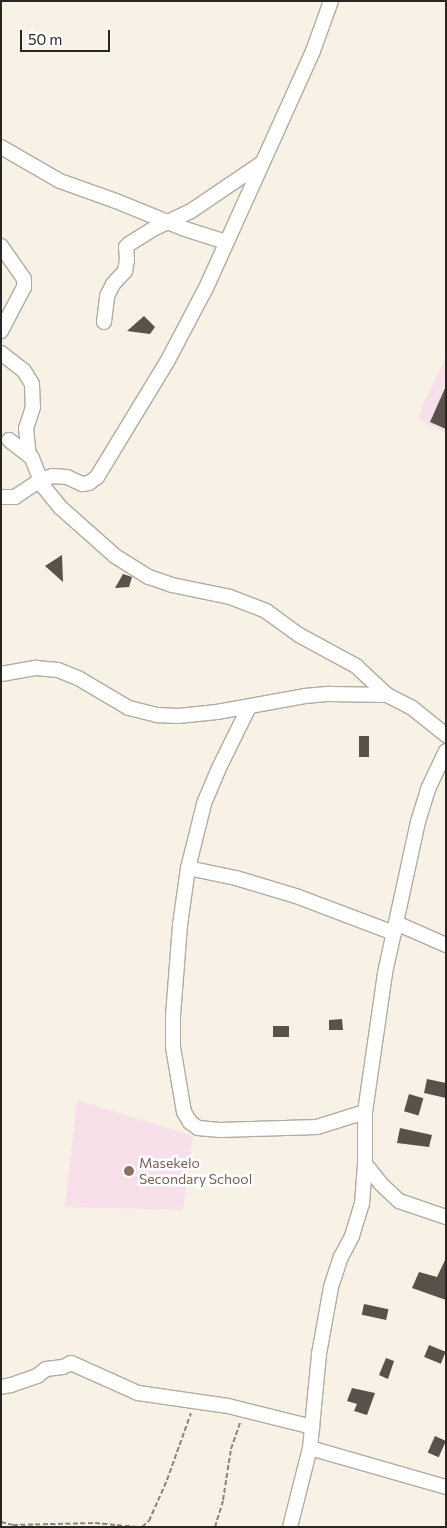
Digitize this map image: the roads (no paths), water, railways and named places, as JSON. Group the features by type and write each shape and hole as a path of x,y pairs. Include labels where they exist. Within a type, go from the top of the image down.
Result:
{"street":[{"path":"1,497 15,497 40,480 58,475 82,484 89,483 97,477 168,360 206,288 314,51 331,1"},
{"path":"1,147 60,181 116,201 165,222 226,242"},
{"path":"104,322 109,290 126,267 127,245 165,222 191,211 262,163"},
{"path":"1,246 24,279 24,287 1,331"},
{"path":"1,353 24,371 32,384 33,407 26,428 29,455 40,480 61,508 104,548 135,569 165,583 230,597 266,611 299,635 356,666 387,695 411,707 446,735"},
{"path":"9,440 29,455"},
{"path":"1,674 36,668 58,670 78,678 129,708 158,715 178,716 330,694 387,695"},
{"path":"249,707 219,768 204,804 188,868 179,943 173,1047 184,1112 188,1120 198,1128 208,1130 317,1127 365,1112"},
{"path":"290,1527 310,1448 319,1354 331,1287 341,1257 358,1221 365,1164 365,1112 372,1076 381,994 418,822 442,770 446,751"},
{"path":"188,868 236,878 446,945"},
{"path":"365,1164 381,1184 400,1201 446,1217"},
{"path":"1,1386 11,1385 37,1376 46,1369 62,1367 71,1363 138,1394 196,1400 312,1427"},
{"path":"310,1448 446,1487"}],"place":[{"name":"Masekelo Secondary School","path":"129,1171"}]}
